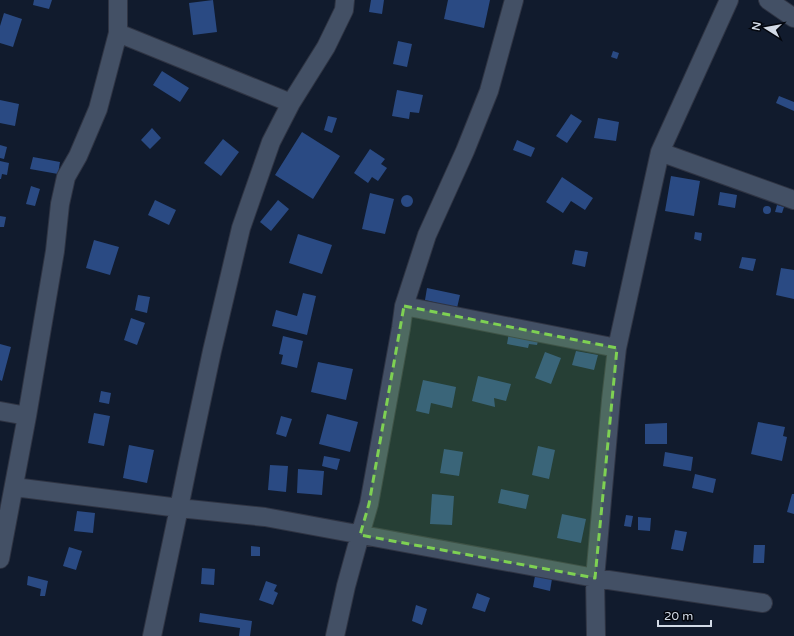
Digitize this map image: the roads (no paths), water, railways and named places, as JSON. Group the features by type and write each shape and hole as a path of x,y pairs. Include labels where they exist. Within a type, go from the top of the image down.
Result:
{"street":[{"path":"0,559 56,251 60,204 66,177 78,156 98,109 118,33 118,0"},
{"path":"152,636 209,366 241,228 271,142 291,103 326,47 344,10 345,0"},
{"path":"335,636 346,586 369,504 404,306 427,235 466,151 490,91 514,0"},
{"path":"596,636 595,578 617,348 660,152 729,0"},
{"path":"768,0 794,18"},
{"path":"118,33 291,103"},
{"path":"660,152 794,200"},
{"path":"404,306 617,348"},
{"path":"0,411 27,416"},
{"path":"14,487 179,508 265,517 595,578 763,603"}]}
